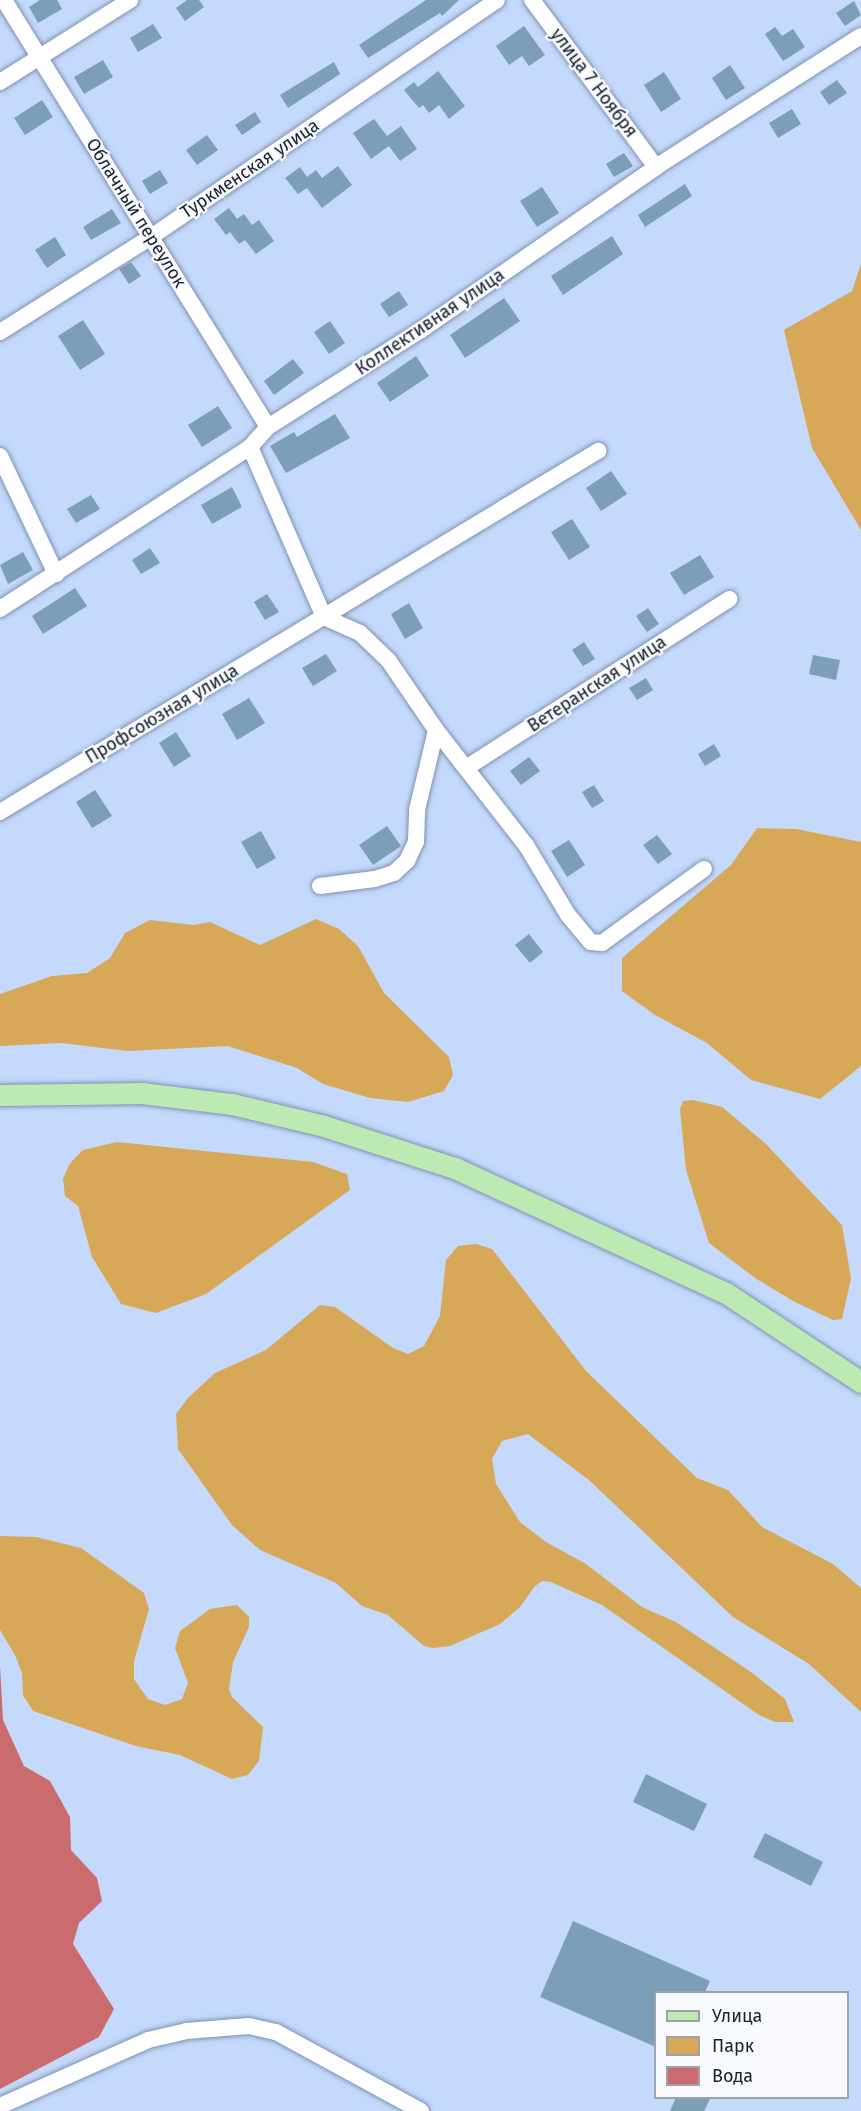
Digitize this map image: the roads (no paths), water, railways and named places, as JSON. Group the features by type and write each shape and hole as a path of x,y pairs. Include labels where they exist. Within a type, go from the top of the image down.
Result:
{"main road":[{"path":"0,1095 142,1093 232,1104 324,1126 455,1168 726,1293 861,1382"}],"street":[{"name":"Облачный переулок","path":"4,0 268,427"},
{"path":"0,82 130,0"},
{"name":"Туркменская улица","path":"0,332 151,237 497,0"},
{"name":"улица 7 Ноября","path":"532,0 656,167"},
{"name":"Коллективная улица","path":"0,609 250,447 268,427 421,330 656,167 861,36"},
{"path":"250,447 324,617 360,633 389,661 436,730 526,845 568,915 591,942 602,943 704,869"},
{"name":"Профсоюзная улица","path":"0,812 598,451"},
{"path":"0,456 56,574"},
{"name":"Ветеранская улица","path":"466,768 729,599"},
{"path":"320,886 375,879 394,873 407,861 416,842 417,810 436,730"},
{"path":"0,2106 148,2040 186,2031 249,2026 276,2032 421,2111"}],"water":[{"path":"0,1666 3,1720 24,1766 50,1781 70,1817 71,1850 97,1878 102,1901 79,1923 73,1944 114,2009 99,2037 0,2089"}]}
